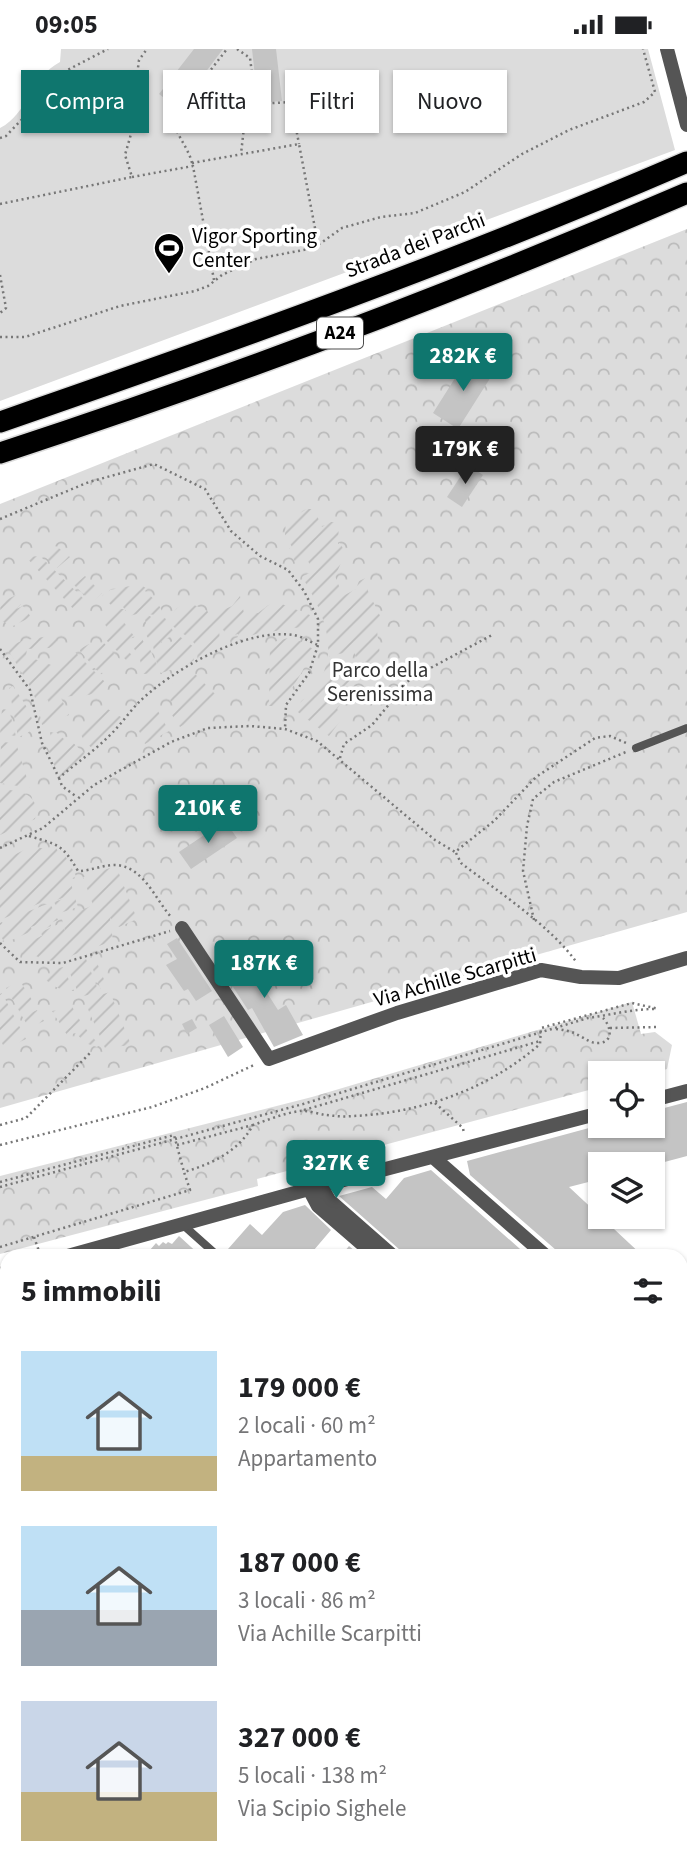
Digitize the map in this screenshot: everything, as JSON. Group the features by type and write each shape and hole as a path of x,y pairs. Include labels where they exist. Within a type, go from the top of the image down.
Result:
{"highway":[{"name":"Strada dei Parchi","path":"0,422 173,362 419,270 687,162"},
{"name":"A24","path":"5,452 307,345 509,267 681,196"}],"street":[{"path":"667,49 687,125"},
{"path":"175,926 269,1059"},
{"name":"Via Achille Scarpitti","path":"269,1059 397,1013 541,970 587,977 619,978 687,958"},
{"path":"665,1097 687,1091"},
{"path":"92,1249 315,1187 588,1116"},
{"path":"433,1157 538,1249"},
{"path":"315,1187 318,1206 368,1249"},
{"path":"315,1187 385,1249"}],"lane":[{"path":"636,748 687,728"},
{"path":"181,1223 210,1249"}],"path":[{"path":"0,138 6,136 29,113 52,78 108,49"},
{"path":"132,177 125,155 137,113 135,91 139,60 146,49"},
{"path":"214,281 193,164 189,151 174,127 174,117 227,49"},
{"path":"237,49 250,58 252,70"},
{"path":"0,337 25,337 120,306 195,291 256,259 314,248 342,228 381,217 415,213 465,193 522,154 569,130 645,102 655,92 643,49"},
{"path":"271,103 290,102 318,245"},
{"path":"241,154 243,133"},
{"path":"0,204 241,154 299,144 299,147"},
{"path":"0,275 6,308 0,313"},
{"path":"0,519 89,482 154,464 205,489 231,531 260,556 288,570 304,591 318,618 318,645 309,673 286,705 285,729"},
{"path":"59,778 107,738 126,720 138,703 174,673 240,642 294,635 318,645"},
{"path":"340,758 344,744 372,725 410,679 492,635"},
{"path":"0,649 30,691 42,743 62,786 77,797"},
{"path":"0,848 28,836 65,811 77,797 94,785 171,742 208,728 250,726 285,729 317,741 435,840 455,852 461,863 534,920 571,954 587,977"},
{"path":"455,852 495,821 536,777 595,739 610,736 636,748"},
{"path":"534,920 523,871 527,826 533,799 554,782 636,748"},
{"path":"0,943 20,962 63,963 175,926 151,888 130,869 116,865 78,871 66,851 57,844 28,836"},
{"path":"0,1185 176,1140 541,1033 555,1028 588,1019 603,1018 635,1009 659,1009 632,1003 541,1028 541,1033 541,1040 540,1044 517,1065 435,1103 374,1115 327,1115 301,1111"},
{"path":"555,1028 601,1044 607,1040 610,1028 603,1018"},
{"path":"610,1028 659,1027"},
{"path":"177,1145 541,1040"},
{"path":"0,1125 26,1118 92,1051"},
{"path":"0,1145 152,1107 205,1088 248,1066 269,1059"},
{"path":"435,1103 463,1128 465,1137"},
{"path":"184,1171 205,1166 221,1158 246,1137 253,1125"},
{"path":"0,1247 190,1190 176,1140"},
{"path":"34,1237 38,1249"}],"green space":[{"name":"Vigor Sporting Center","path":"61,49 648,49 675,150 0,401 0,128 21,108 21,133 149,133 149,70 49,70 60,62"},
{"name":"Parco della Serenissima","path":"687,229 687,912 0,1108 0,504"},
{"path":"307,509 314,509 322,527 331,522 339,522 338,544 340,543 346,554 340,558 341,563 335,576 343,596 356,589 359,581 368,577 368,591 382,620 376,623 380,655 359,669 354,651 329,656 356,670 337,709 344,716 329,736 294,709 317,685 328,658 322,616 302,577 313,571 306,557 295,562 289,549 292,547 285,535 286,521"},
{"path":"56,546 70,557 57,568 43,555"},
{"path":"40,556 89,604 77,613 26,557"},
{"path":"85,576 102,593 92,602 74,585"},
{"path":"140,584 147,589 145,591 157,602 165,616 130,616 123,607 114,607 127,598 112,606 102,596 110,590"},
{"path":"16,595 21,604 16,609 23,606 31,617 13,626 1,621 0,603"},
{"path":"240,596 244,613 258,613 274,601 310,615 308,626 256,634 232,642 230,640 238,637 238,634 226,637 218,624 220,639 217,645 220,649 197,661 196,647 190,638 171,624 172,615 181,606 193,605 212,615 232,606"},
{"path":"112,609 124,609 129,617 123,621 134,636 129,640 140,634 145,645 136,652 131,643 125,647 134,658 127,661 101,635 108,629 104,623 109,618 107,613"},
{"path":"144,616 165,618 175,634 161,642 162,649 179,636 194,647 194,660 161,673 159,671 160,673 143,674 139,655 149,647 157,665 153,646 143,630 147,627"},
{"path":"54,635 58,643 49,648 27,649 26,656 57,667 75,652 106,683 88,695 61,698 69,715 42,725 39,711 50,707 48,700 37,703 7,648 21,641"},
{"path":"288,638 313,649 281,706 269,706 270,643"},
{"path":"103,642 120,660 100,674 80,649 89,644 94,647"},
{"path":"194,673 217,696 202,713 205,716 180,727 172,715 178,709 170,700 173,696 170,694 172,684"},
{"path":"13,686 27,707 32,722 32,728 18,737 9,688"},
{"path":"106,708 126,720 94,750 84,741 78,728"},
{"path":"2,709 9,710 16,736 0,734"},
{"path":"158,711 169,731 145,744 135,722 143,714"},
{"path":"50,732 57,733 64,739 68,738 87,756 59,778 47,746 47,740 51,740"},
{"path":"1,742 16,743 30,788 0,783"},
{"path":"0,789 15,791 32,799 36,810 35,819 0,835"},
{"path":"28,848 56,848 66,857 76,876 70,880 74,894 54,901 52,898 0,920 0,862"},
{"path":"116,866 137,919 119,927 110,918 113,941 66,959 40,960 37,956 25,958 19,946 42,936 41,932 61,923 65,931 62,919 93,905 83,877"},
{"path":"74,895 78,907 60,913 54,902"},
{"path":"50,903 58,920 42,930 39,924 31,927 32,931 5,943 0,935 0,923 5,927 12,924 11,918"},
{"path":"95,958 108,989 101,990 89,959"},
{"path":"86,959 99,992 80,997 66,964"},
{"path":"63,967 74,991 58,988 44,978 52,975 51,970"},
{"path":"20,981 32,1000 26,1005 31,1013 37,1010 44,1021 33,1026 26,1023 6,988"},
{"path":"110,992 131,1045 105,1048 84,1000"},
{"path":"2,993 26,1039 5,1049 0,1039"},
{"path":"632,1002 641,1034 655,1032 672,1045 667,1069 665,1061 588,1061 588,1090 257,1179 258,1186 19,1249 0,1249 0,1176 312,1097"},
{"path":"70,1003 99,1045 97,1047 85,1043 76,1033 67,1035 52,1011 63,1009"}],"building":[{"path":"194,49 223,49 207,70 178,70"},
{"path":"252,49 276,49 282,101 271,102 271,70 254,70"},
{"path":"469,356 494,372 458,429 433,413"},
{"path":"468,465 483,475 462,507 447,497"},
{"path":"225,821 237,838 191,869 179,852"},
{"path":"177,938 212,991 196,1001 188,989 184,991 166,965 177,959 167,944"},
{"path":"268,952 279,966 260,982 278,1010 286,1005 303,1035 274,1047 252,1008 248,1010 224,973 236,964 242,973"},
{"path":"224,1016 243,1047 228,1057 209,1025"},
{"path":"192,1019 197,1028 187,1034 182,1024"},
{"path":"687,1102 687,1156 665,1162 665,1152 588,1152 588,1182 569,1187 588,1205 588,1229 614,1229 635,1249 555,1249 470,1175 467,1161 588,1128 588,1138 665,1138 665,1108"},
{"path":"431,1170 520,1249 399,1249 339,1196 372,1187 386,1199 404,1178"},
{"path":"305,1205 331,1230 315,1249 228,1249 250,1224 262,1235 283,1212"},
{"path":"179,1236 193,1249 151,1249 156,1243 159,1246 163,1242 172,1244"}],"place":[{"name":"Vigor Sporting Center","path":"169,275"}]}
